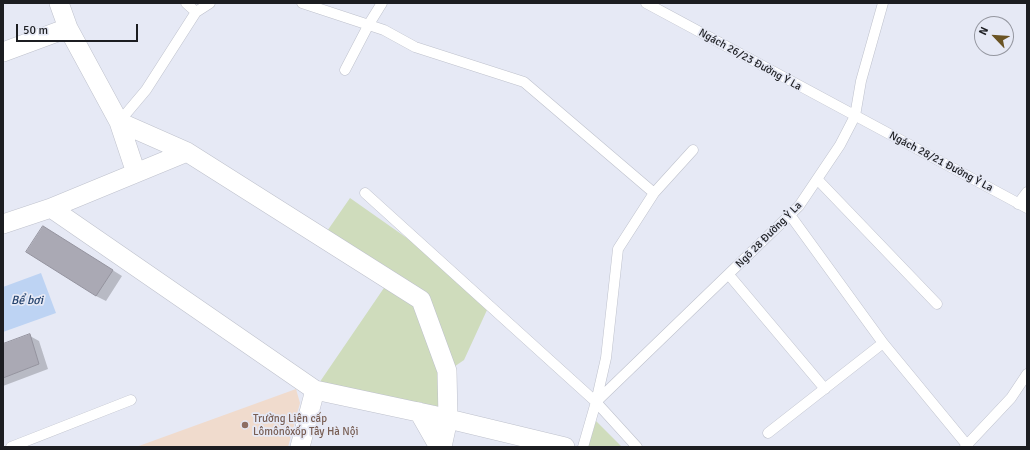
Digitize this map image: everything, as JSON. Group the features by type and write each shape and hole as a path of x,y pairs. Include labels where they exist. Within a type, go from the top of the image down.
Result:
{"street":[{"path":"59,3 68,28 119,122 136,173"},
{"path":"3,52 68,28"},
{"path":"119,122 187,152 420,300 447,371 448,419 440,447"},
{"path":"3,224 51,208 187,152"},
{"path":"51,208 315,390 419,412 565,447"},
{"path":"300,447 315,390"},
{"path":"419,412 440,447"}],"lane":[{"path":"186,3 196,12"},
{"path":"119,122 146,90 196,12 210,3"},
{"path":"302,3 369,24 384,30 414,47 524,82 654,193"},
{"path":"344,70 382,3"},
{"name":"Ngách 26/23 Đường Ỷ La","path":"646,3 855,116"},
{"name":"Ngõ 28 Đường Ỷ La","path":"596,402 799,206 818,180 840,145 855,116 861,81 883,3"},
{"name":"Ngách 28/21 Đường Ỷ La","path":"855,116 1023,206"},
{"path":"583,447 596,402 606,358 618,249 654,193 693,150"},
{"path":"818,180 937,304"},
{"path":"1023,206 1027,192"},
{"path":"365,194 596,402 637,447"},
{"path":"790,215 883,343 966,446 1011,398 1027,374"},
{"path":"729,275 825,389"},
{"path":"768,433 883,343"},
{"path":"11,447 131,400"}],"shaded area":[{"name":"Trường Liên cấp Lômônôxốp Tây Hà Nội","path":"296,389 300,403 288,447 136,447"}],"green space":[{"path":"350,198 448,267 487,310 464,360 448,371 421,299 323,237"},
{"path":"388,282 419,301 445,372 446,417 315,389"},
{"path":"596,421 622,447 588,447"}],"water":[{"name":"Bể bơi","path":"41,273 56,313 3,332 3,287"}],"building":[{"path":"43,226 113,270 96,296 26,252"},
{"path":"30,334 39,364 3,378 3,344"}],"place":[{"name":"Trường Liên cấp Lômônôxốp Tây Hà Nội","path":"245,425"}]}
